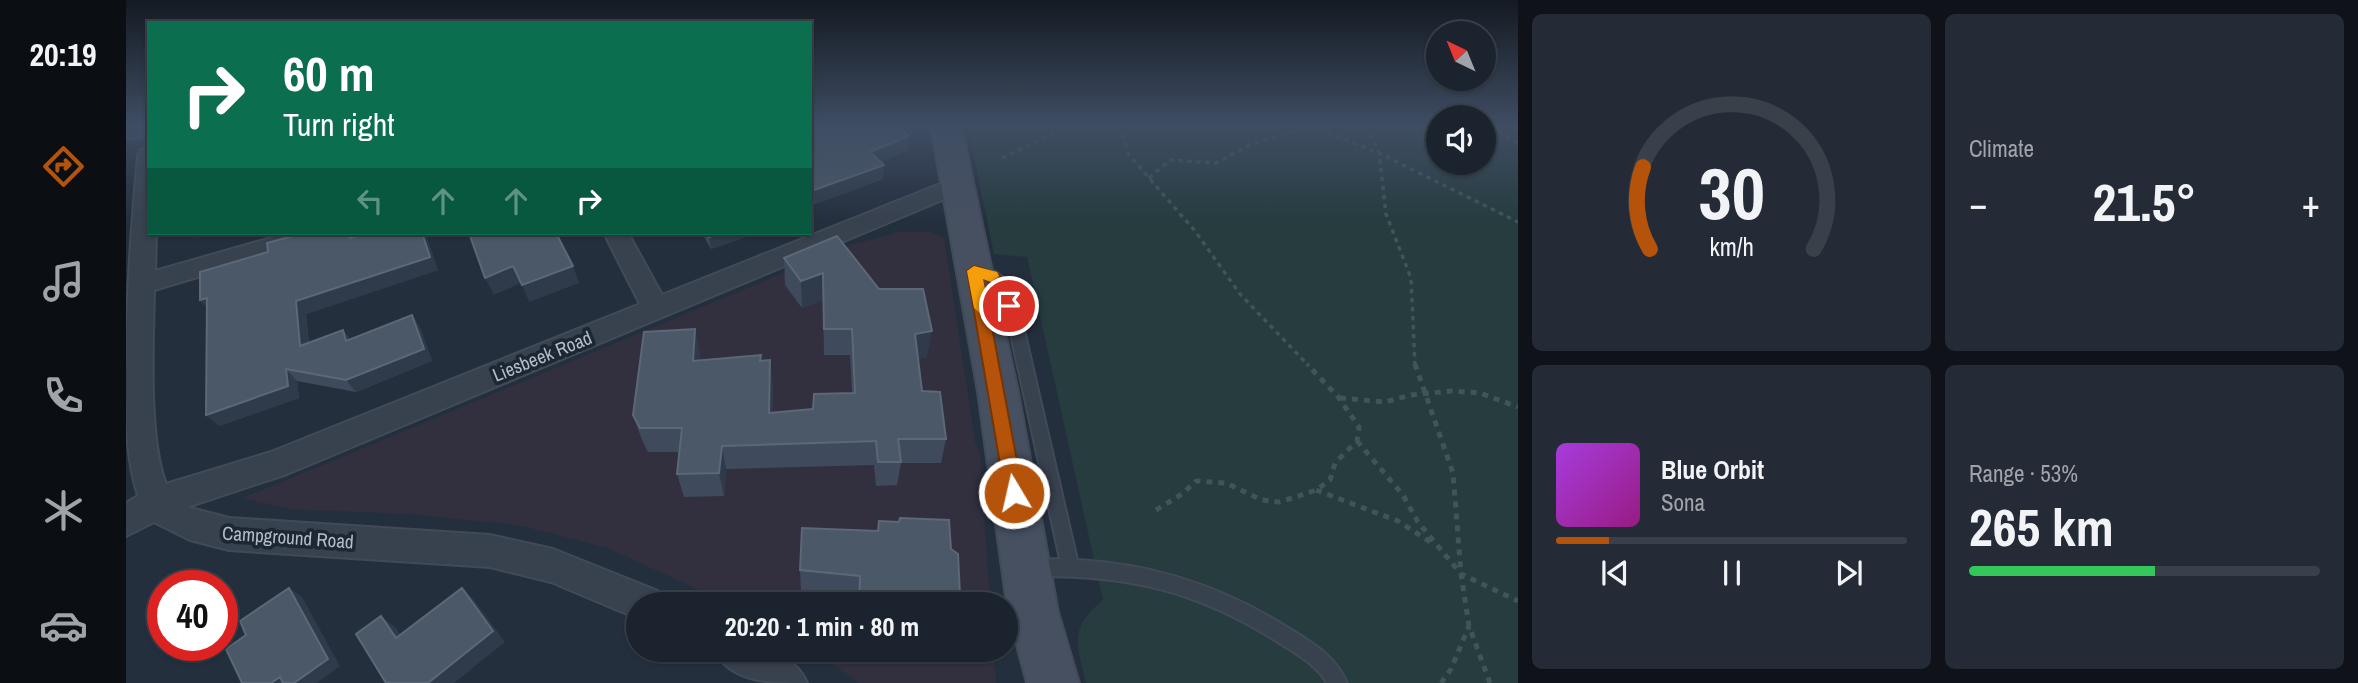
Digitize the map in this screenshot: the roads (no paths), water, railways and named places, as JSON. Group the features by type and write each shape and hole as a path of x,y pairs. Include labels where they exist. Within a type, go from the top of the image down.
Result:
{"street":[{"path":"952,158 998,392 1043,583 1053,683"},
{"path":"147,181 139,285 130,352 139,456 147,487 156,502"},
{"name":"Liesbeek Road","path":"126,521 156,502 276,464 958,185"},
{"path":"139,285 310,235"},
{"path":"617,235 656,309"},
{"name":"Campground Road","path":"156,502 175,518 200,529 229,534 490,551 553,566 626,596"},
{"path":"1030,683 1043,583"},
{"path":"753,662 788,683"}],"lane":[{"path":"1043,583 1100,568 1177,582 1221,600 1267,624 1323,662 1334,673 1337,683"}]}
